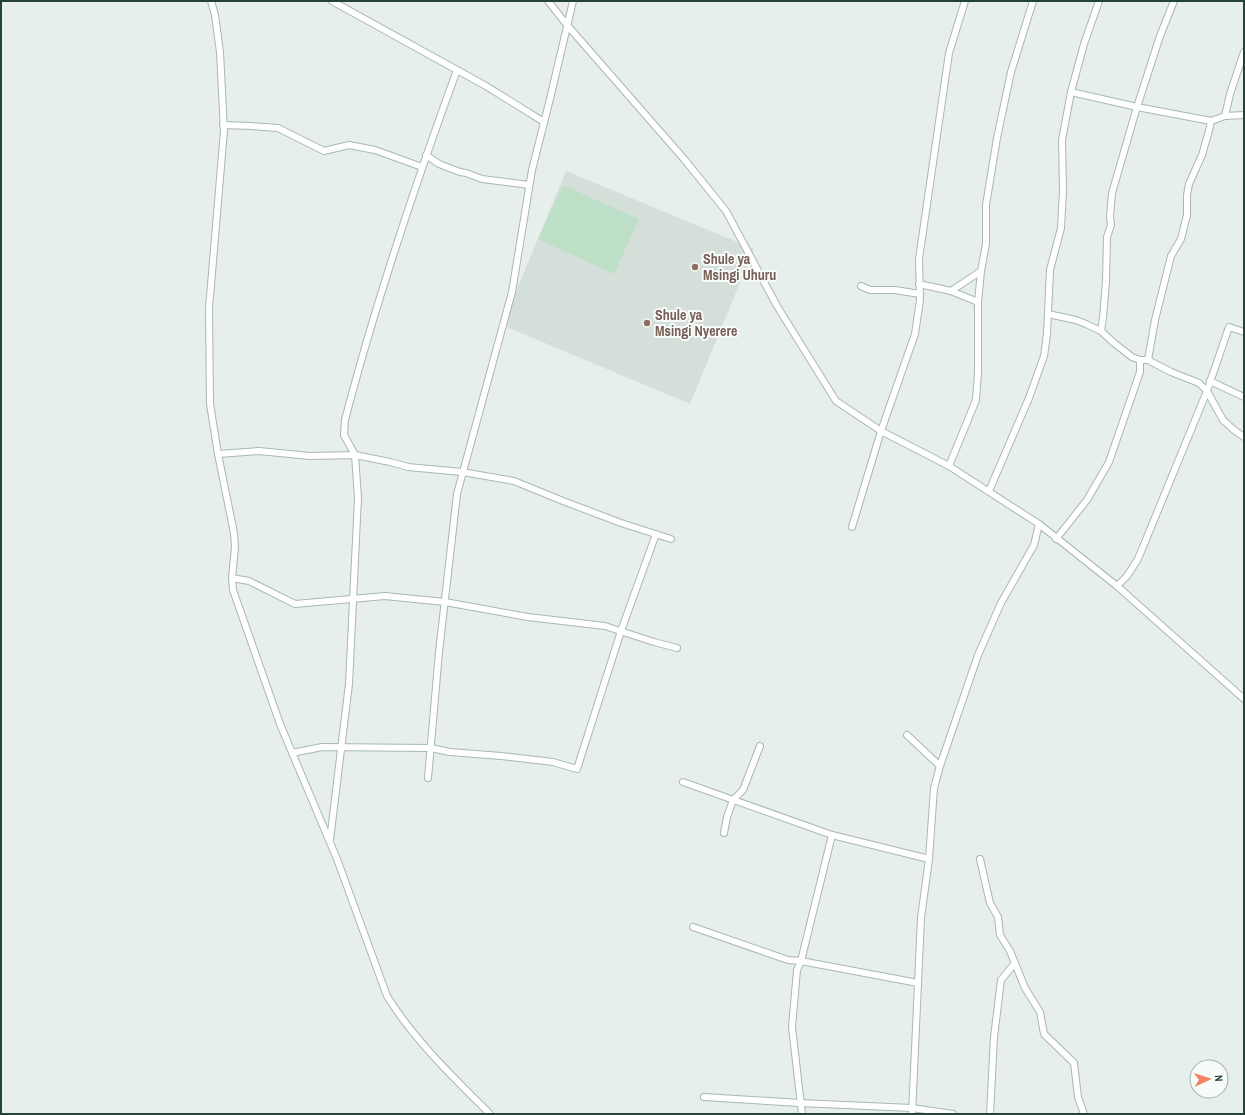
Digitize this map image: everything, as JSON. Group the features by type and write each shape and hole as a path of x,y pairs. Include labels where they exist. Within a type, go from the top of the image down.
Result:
{"street":[{"path":"211,1 215,15 220,52 223,125 209,308 210,404 218,454 234,533 235,547 232,578 233,590 280,724 330,841 387,996 398,1014 439,1063 490,1114"},
{"path":"332,1 486,86 544,122"},
{"path":"548,1 726,210 777,306 836,401 881,431 950,466 1039,524 1116,586 1244,699"},
{"path":"428,778 439,652 457,494 512,292 532,170 573,1"},
{"path":"852,527 881,431 914,334 920,300 919,259 949,53 966,1"},
{"path":"950,466 976,400 978,372 978,302 981,271 986,244 986,205 997,138 1011,72 1033,1"},
{"path":"989,491 1029,398 1044,356 1050,270 1061,228 1063,190 1062,140 1071,92 1084,44 1099,1"},
{"path":"1101,331 1106,281 1107,237 1111,225 1110,216 1112,193 1137,106 1160,36 1174,1"},
{"path":"1225,116 1230,94 1244,52"},
{"path":"330,841 349,684 358,498 355,455 344,435 345,420 378,304 426,155 457,70"},
{"path":"1071,92 1211,121 1225,116 1244,115"},
{"path":"1148,360 1154,320 1171,256 1181,239 1187,215 1187,195 1202,154 1211,121"},
{"path":"223,125 278,128 324,151 349,145 375,150 422,167"},
{"path":"426,155 439,164 482,179 529,185"},
{"path":"951,291 981,271"},
{"path":"919,284 951,291 978,302"},
{"path":"861,286 870,290 895,290 920,294"},
{"path":"1048,314 1076,320 1101,331 1132,357 1140,360 1148,360 1171,372 1199,383 1207,391 1223,420 1244,437"},
{"path":"1116,586 1127,576 1138,559 1207,391 1228,327 1244,332"},
{"path":"1056,539 1087,500 1109,462 1140,372 1140,360"},
{"path":"1210,381 1244,397"},
{"path":"218,454 259,451 310,456 355,455 408,467 462,472 514,481 621,523 671,539"},
{"path":"912,1111 921,918 929,859 934,788 940,766 978,655 1001,603 1034,545 1039,524"},
{"path":"292,753 322,747 431,748 450,752 553,762 577,769 621,631 656,534"},
{"path":"232,578 249,581 296,604 385,596 445,602 528,616 605,626 677,648"},
{"path":"907,735 940,766"},
{"path":"724,833 727,817 733,800 743,790 760,746"},
{"path":"683,782 832,835 929,859"},
{"path":"802,1114 792,1027 797,970 801,961 832,835"},
{"path":"980,859 990,903 998,918 1000,935 1010,951 1025,988 1040,1012 1044,1034 1074,1063 1078,1097 1084,1114"},
{"path":"693,927 788,960 801,961 918,983"},
{"path":"990,1114 994,1037 1001,980 1015,963"},
{"path":"704,1097 953,1114"}],"shaded area":[{"path":"566,171 754,249 690,404 502,325"}],"green space":[{"path":"563,185 639,219 614,274 538,239"}],"place":[{"name":"Shule ya Msingi Uhuru","path":"695,267"},
{"name":"Shule ya Msingi Nyerere","path":"647,323"}]}
